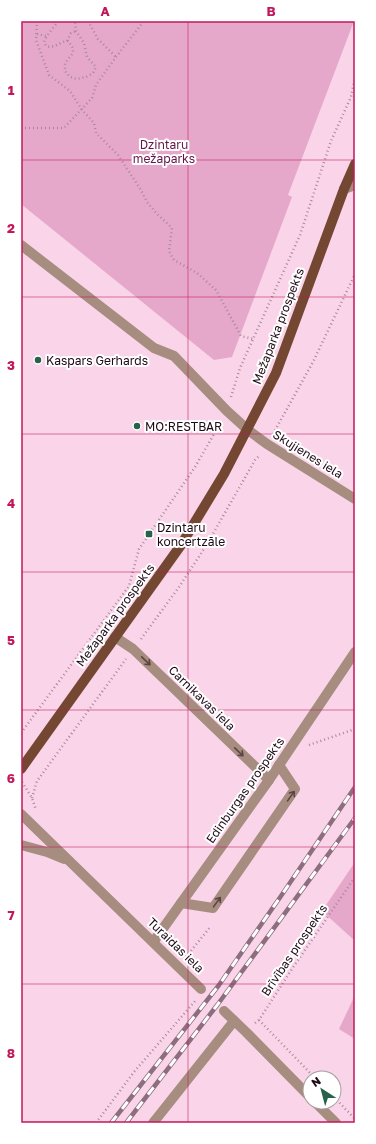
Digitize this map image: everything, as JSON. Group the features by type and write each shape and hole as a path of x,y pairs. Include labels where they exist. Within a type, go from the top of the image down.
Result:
{"main road":[{"name":"Mežaparka prospekts","path":"21,769 181,545 224,474 276,373 344,189 355,164"}],"street":[{"path":"344,189 355,185"},
{"name":"Skujienes iela","path":"21,245 154,348 174,356 227,411 248,430 267,444 355,499"},
{"name":"Carnikavas iela","path":"116,638 134,649 269,780"},
{"name":"Edinburgas prospekts","path":"154,941 269,780 355,652"},
{"path":"181,904 213,908 295,789 279,765"},
{"name":"Turaidas iela","path":"21,814 201,988"},
{"path":"21,845 47,852 69,861"},
{"path":"224,1011 302,1089"},
{"path":"153,1123 234,1021"},
{"path":"323,1110 336,1123"}],"path":[{"path":"37,21 36,40 49,75 70,92 82,110 94,123 96,133 118,155 147,202 172,228 169,251 174,260 197,273 216,290 240,336 253,340"},
{"path":"58,21 53,30 46,36 44,42 46,46 50,48 67,41 71,33 76,31"},
{"path":"67,41 73,48 73,52 65,63 65,71 70,77 77,79 86,77 93,73 96,67 87,57 84,43 76,31 75,21"},
{"path":"88,21 98,39 116,57"},
{"path":"21,128 64,128 92,98 96,85 144,21"},
{"path":"37,34 46,36"},
{"path":"21,733 129,586 140,549 195,467 227,411 240,368 300,235 331,141 351,97 355,77"},
{"path":"288,752 355,730"},
{"path":"21,780 32,798"},
{"name":"Brīvības prospekts","path":"246,1032 259,1020 355,877"},
{"path":"186,957 211,926"},
{"path":"96,1123 134,1072 198,998 201,988"},
{"path":"259,1020 307,1070"},
{"path":"342,1105 355,1119"}],"green space":[{"name":"Dzintaru mežaparks","path":"21,21 354,21 288,195 292,197 232,357 214,360 21,204"},
{"path":"355,862 355,941 322,911"},
{"path":"355,995 355,1039 339,1029"}],"railway":[{"path":"111,1123 219,985 355,787"},
{"path":"126,1123 218,1004 355,818"}],"place":[{"name":"Kaspars Gerhards","path":"38,360"},
{"name":"MO:RESTBAR","path":"137,426"},
{"name":"Dzintaru koncertzāle","path":"149,534"}]}
